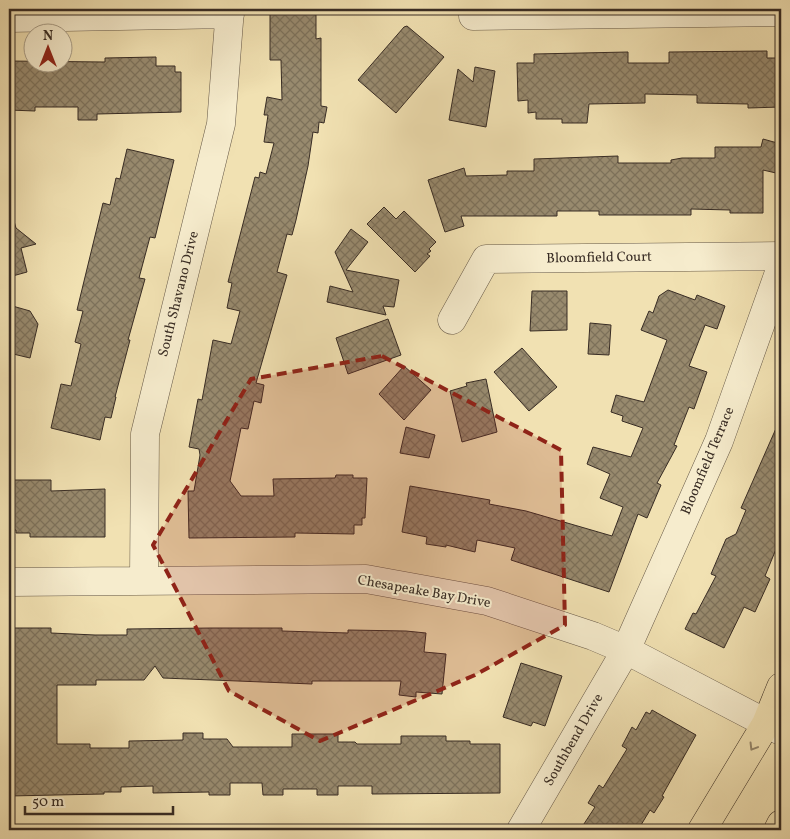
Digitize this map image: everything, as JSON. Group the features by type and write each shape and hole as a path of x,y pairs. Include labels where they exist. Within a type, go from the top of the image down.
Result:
{"main road":[{"path":"702,830 774,728 781,688"},
{"path":"778,830 781,824"}],"street":[{"path":"473,9 473,16 781,12"},
{"path":"9,18 230,11"},
{"name":"South Shavano Drive","path":"144,580 145,434 221,124 230,11"},
{"name":"Bloomfield Court","path":"452,320 486,259 781,256"},
{"name":"Bloomfield Terrace","path":"626,650 719,441 781,267"},
{"name":"Chesapeake Bay Drive","path":"9,582 366,579 487,601 592,636 626,650 774,728"},
{"name":"Southbend Drive","path":"521,830 626,650"}],"highlighted area":[{"path":"382,356 561,450 565,625 475,675 320,741 229,691 153,545 251,379"}],"building":[{"path":"270,9 316,9 316,39 321,38 321,106 327,107 324,123 319,122 318,133 313,132 308,166 296,220 292,235 287,234 277,272 287,275 256,383 264,385 261,403 254,401 248,429 241,428 230,481 241,496 274,496 273,479 335,478 336,475 353,475 353,478 367,478 365,518 362,518 362,525 354,525 354,534 295,533 295,537 189,538 188,491 194,491 200,455 199,449 189,447 198,399 202,400 213,340 231,344 240,311 227,308 232,283 228,282 255,177 259,178 260,172 266,174 274,143 264,142 268,115 264,115 267,97 282,100 281,60 270,60"},
{"path":"407,26 444,57 396,113 358,80 404,27"},
{"path":"767,51 767,58 781,58 781,107 748,108 748,104 697,103 697,95 645,94 645,103 589,104 587,123 562,123 562,119 536,119 536,112 528,113 528,100 518,101 517,63 534,63 534,54 628,52 628,63 669,63 669,52"},
{"path":"156,57 156,66 175,66 175,72 181,72 181,112 97,114 97,120 78,120 78,107 35,107 35,111 9,110 9,61 22,61 22,72 72,72 72,62 105,62 105,58"},
{"path":"475,67 495,71 486,127 449,120 458,69 473,82"},
{"path":"763,139 781,144 776,173 763,170 763,213 730,213 730,210 691,209 691,215 599,215 599,211 557,211 557,216 461,216 464,226 445,232 428,180 464,168 466,176 507,175 507,171 534,171 534,159 618,156 618,163 671,163 671,160 682,158 715,158 715,147 761,147"},
{"path":"127,149 174,160 155,238 150,237 139,278 145,279 128,340 130,340 111,418 105,417 100,440 51,428 61,384 71,386 81,344 75,342 83,311 77,310 103,203 110,205 116,178 120,179"},
{"path":"384,207 396,219 404,211 436,242 429,249 431,251 427,254 430,256 415,272 367,224"},
{"path":"14,221 16,228 36,244 21,248 27,272 9,277 9,222"},
{"path":"351,229 368,242 346,270 399,280 394,307 383,306 386,315 327,302 330,286 353,292 335,252"},
{"path":"668,290 695,300 697,295 725,306 717,329 705,325 689,366 707,372 694,409 689,407 674,445 677,446 657,483 661,485 647,518 638,514 609,592 511,560 515,548 477,540 475,552 446,545 446,547 426,544 427,537 402,532 410,486 490,500 489,504 526,511 612,536 623,507 600,498 610,474 587,464 593,447 631,457 643,428 622,421 623,416 611,412 616,395 644,402 667,340 641,330 649,311 653,313 659,296"},
{"path":"532,291 567,291 567,330 530,331"},
{"path":"9,305 30,311 38,324 30,358 9,353"},
{"path":"388,319 401,355 348,374 336,338"},
{"path":"590,323 611,325 609,355 588,354"},
{"path":"522,348 557,387 529,411 494,372"},
{"path":"404,366 431,390 404,420 379,394"},
{"path":"486,379 497,432 462,442 450,391 467,386 466,383"},
{"path":"781,417 781,537 765,576 770,579 755,612 744,607 724,648 685,629 693,613 696,614 716,576 711,574 726,539 736,534 746,510 741,508"},
{"path":"406,427 435,435 429,458 400,453"},
{"path":"9,480 51,480 51,491 105,489 105,537 30,537 30,533 16,533 16,530 9,530"},
{"path":"9,628 51,628 51,633 95,635 127,635 127,629 211,628 282,628 282,631 348,633 348,630 426,633 424,652 446,654 442,694 416,692 416,697 399,695 401,681 312,681 312,684 163,678 155,666 144,680 96,680 96,685 57,685 57,744 90,744 90,748 129,748 129,741 183,740 183,733 203,733 203,739 227,739 233,747 292,747 292,734 338,734 338,742 355,742 357,744 401,744 401,736 446,736 446,741 470,741 470,744 500,744 500,793 372,794 372,786 338,786 338,795 317,795 317,789 283,789 283,795 263,795 262,783 230,783 230,795 209,795 209,792 153,793 153,786 121,787 121,792 104,792 104,794 9,796"},
{"path":"521,663 562,676 545,726 533,722 531,726 503,717"},
{"path":"652,710 696,735 662,796 664,797 654,813 650,810 638,830 580,830 595,807 588,803 599,785 603,788 627,749 622,746 632,727 636,730 646,712 650,714"}]}
